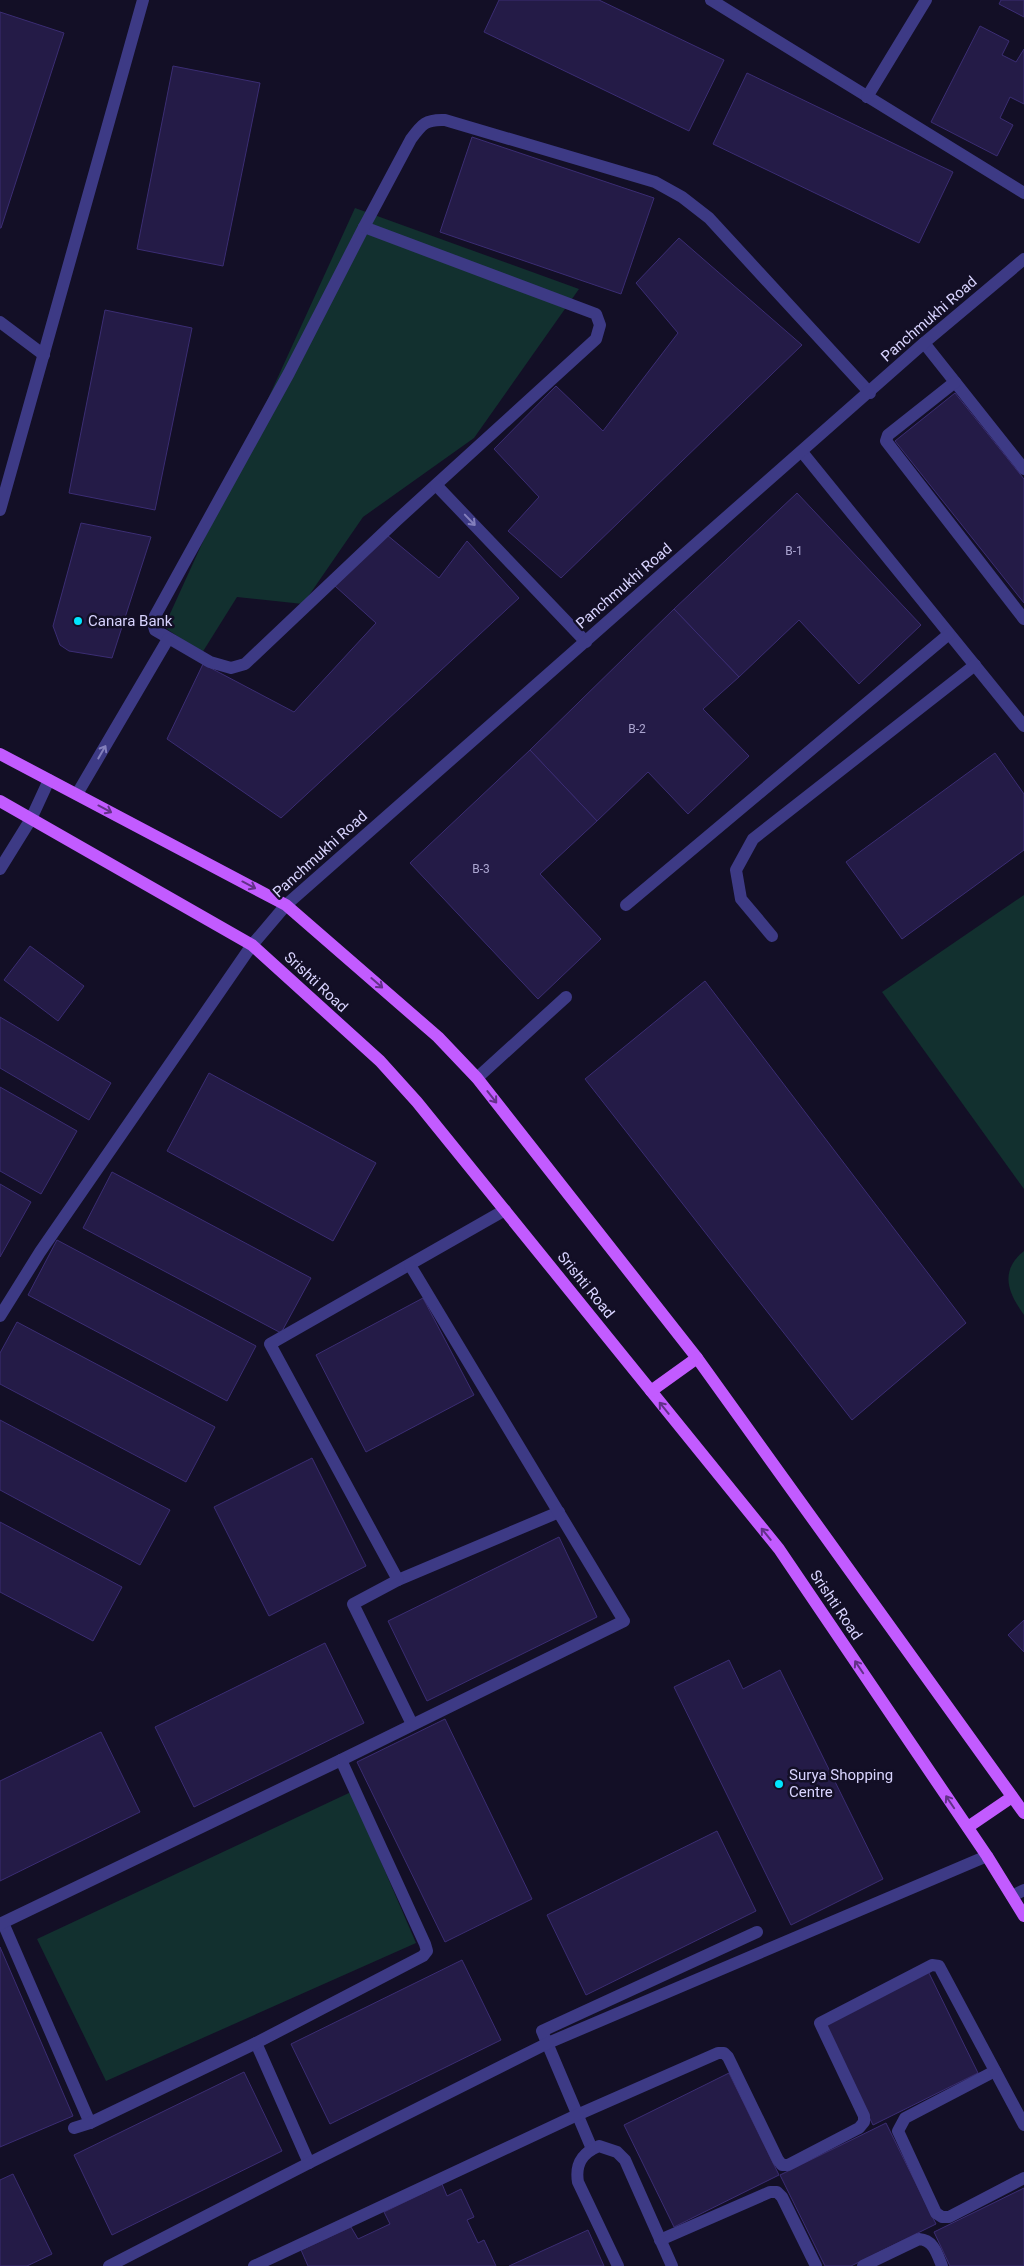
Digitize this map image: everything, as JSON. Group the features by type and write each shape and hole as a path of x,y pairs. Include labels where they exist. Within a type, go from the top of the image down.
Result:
{"main road":[{"name":"Srishti Road","path":"0,754 286,905 438,1037 477,1078 698,1358 1024,1813"},
{"name":"Srishti Road","path":"0,801 252,945 380,1061 417,1102 779,1549 968,1827 1024,1916"},
{"path":"651,1391 698,1358"},
{"path":"968,1827 1012,1797"}],"street":[{"path":"0,510 143,0"},
{"path":"711,0 1024,193"},
{"path":"868,97 926,0"},
{"path":"364,227 596,314 600,325 596,340 436,485 245,664 230,668 210,662 155,630 153,623 155,616 289,373 364,227 411,138 421,126 433,119 445,120 655,182 682,196 709,218 870,394"},
{"name":"Panchmukhi Road","path":"0,1316 40,1252 252,945 286,905 870,394 924,343 1024,259"},
{"path":"0,322 44,355"},
{"path":"924,343 1024,468"},
{"path":"956,382 888,435 886,441 1024,619"},
{"path":"802,452 1024,726"},
{"path":"436,485 586,642"},
{"path":"626,905 949,634"},
{"path":"77,794 168,639"},
{"path":"772,936 741,899 736,870 753,840 975,665"},
{"path":"1013,713 1024,705"},
{"path":"0,868 31,819 49,780"},
{"path":"477,1078 566,997"},
{"path":"398,1580 270,1344 505,1210"},
{"path":"90,2123 2,1923 342,1760 624,1621 410,1264"},
{"path":"412,1724 353,1604 398,1580 559,1512"},
{"path":"74,2128 90,2123 256,2043 423,1956 427,1951 426,1944 342,1760"},
{"path":"110,2266 309,2163 548,2044 987,1856"},
{"path":"1012,1896 1024,1890"},
{"path":"592,2149 542,2031 757,1932"},
{"path":"254,2266 578,2115 718,2053 724,2053 728,2057 778,2160 782,2165 788,2165 859,2128 864,2122 864,2116 820,2023 932,1965 939,1966 1024,2125"},
{"path":"256,2043 309,2163"},
{"path":"995,2071 905,2118 898,2131 936,2213 942,2217 949,2217 1024,2178"},
{"path":"618,2266 578,2182 576,2172 579,2161 586,2152 599,2146 608,2147 625,2160 672,2266"},
{"path":"660,2240 770,2192 777,2192 782,2197 816,2266"},
{"path":"863,2266 919,2239 926,2240 932,2245 942,2266"},
{"path":"279,2254 285,2266"}],"green space":[{"path":"355,208 579,289 474,438 363,517 303,604 237,597 202,653 164,627"},
{"path":"1024,895 1024,1189 882,992"},
{"path":"1024,1251 1024,1315 1010,1290 1009,1274 1011,1266"},
{"path":"351,1792 416,1943 106,2081 37,1939"}],"building":[{"path":"499,0 599,0 724,60 689,131 484,32"},
{"path":"1001,0 1024,0 1024,17 999,4"},
{"path":"0,12 64,33 1,228 0,228"},
{"path":"980,26 1009,41 1002,55 1016,62 1024,49 1024,104 1010,97 1000,118 1013,125 997,156 931,122"},
{"path":"173,66 260,83 223,266 137,249"},
{"path":"747,73 953,172 919,243 713,144"},
{"path":"472,137 654,198 621,294 440,232"},
{"path":"679,238 802,345 561,578 508,531 539,497 494,449 556,386 603,431 678,333 636,283"},
{"path":"105,310 192,328 155,510 69,493"},
{"path":"955,393 1024,479 1024,603 895,441"},
{"path":"797,493 921,625 859,684 799,620 739,677 674,609"},
{"path":"81,523 151,537 112,658 69,651 60,645 53,626"},
{"path":"387,535 439,578 467,541 519,598 281,818 167,739 203,664 294,712 376,623 335,586"},
{"path":"674,609 739,677 703,709 749,756 688,814 648,772 597,821 530,750"},
{"path":"530,750 597,821 540,874 601,939 538,999 410,863"},
{"path":"995,753 1024,794 1024,850 902,939 846,862"},
{"path":"30,946 84,986 58,1021 4,980"},
{"path":"705,981 966,1323 852,1420 585,1079"},
{"path":"0,1017 111,1083 89,1120 0,1068"},
{"path":"209,1073 376,1163 333,1241 167,1151"},
{"path":"0,1087 77,1131 41,1194 0,1171"},
{"path":"112,1172 311,1278 281,1333 83,1228"},
{"path":"0,1184 31,1202 0,1257"},
{"path":"57,1240 256,1346 227,1401 28,1295"},
{"path":"423,1298 474,1395 366,1452 316,1355"},
{"path":"17,1322 215,1427 186,1482 0,1384 0,1353"},
{"path":"0,1420 170,1510 140,1565 0,1490"},
{"path":"312,1458 366,1566 269,1616 214,1507"},
{"path":"0,1522 122,1587 93,1641 0,1592"},
{"path":"559,1537 597,1617 427,1701 388,1621"},
{"path":"1024,1620 1024,1652 1008,1635"},
{"path":"325,1643 364,1723 194,1807 155,1727"},
{"name":"Surya Shopping Centre","path":"729,1660 743,1689 780,1670 883,1879 791,1925 674,1687"},
{"path":"445,1719 532,1899 445,1942 357,1762"},
{"path":"101,1732 140,1812 0,1881 0,1781"},
{"path":"717,1831 756,1911 586,1995 547,1915"},
{"path":"0,1947 73,2116 0,2147"},
{"path":"462,1960 501,2040 330,2124 291,2044"},
{"path":"928,1971 978,2073 873,2125 823,2024"},
{"path":"244,2072 282,2151 112,2235 74,2155"},
{"path":"729,2073 779,2175 674,2227 624,2125"},
{"path":"886,2123 936,2224 851,2266 825,2266 780,2175"},
{"path":"13,2174 52,2254 27,2266 0,2266 0,2180"},
{"path":"442,2184 447,2196 461,2189 474,2217 467,2220 478,2243 484,2240 496,2266 308,2266 301,2250 351,2227 358,2239 390,2224 384,2212"},
{"path":"1024,2188 1024,2266 950,2266 934,2232"},
{"path":"588,2230 604,2266 509,2266"}],"place":[{"name":"Canara Bank","path":"78,621"},
{"name":"Surya Shopping Centre","path":"779,1784"}]}
